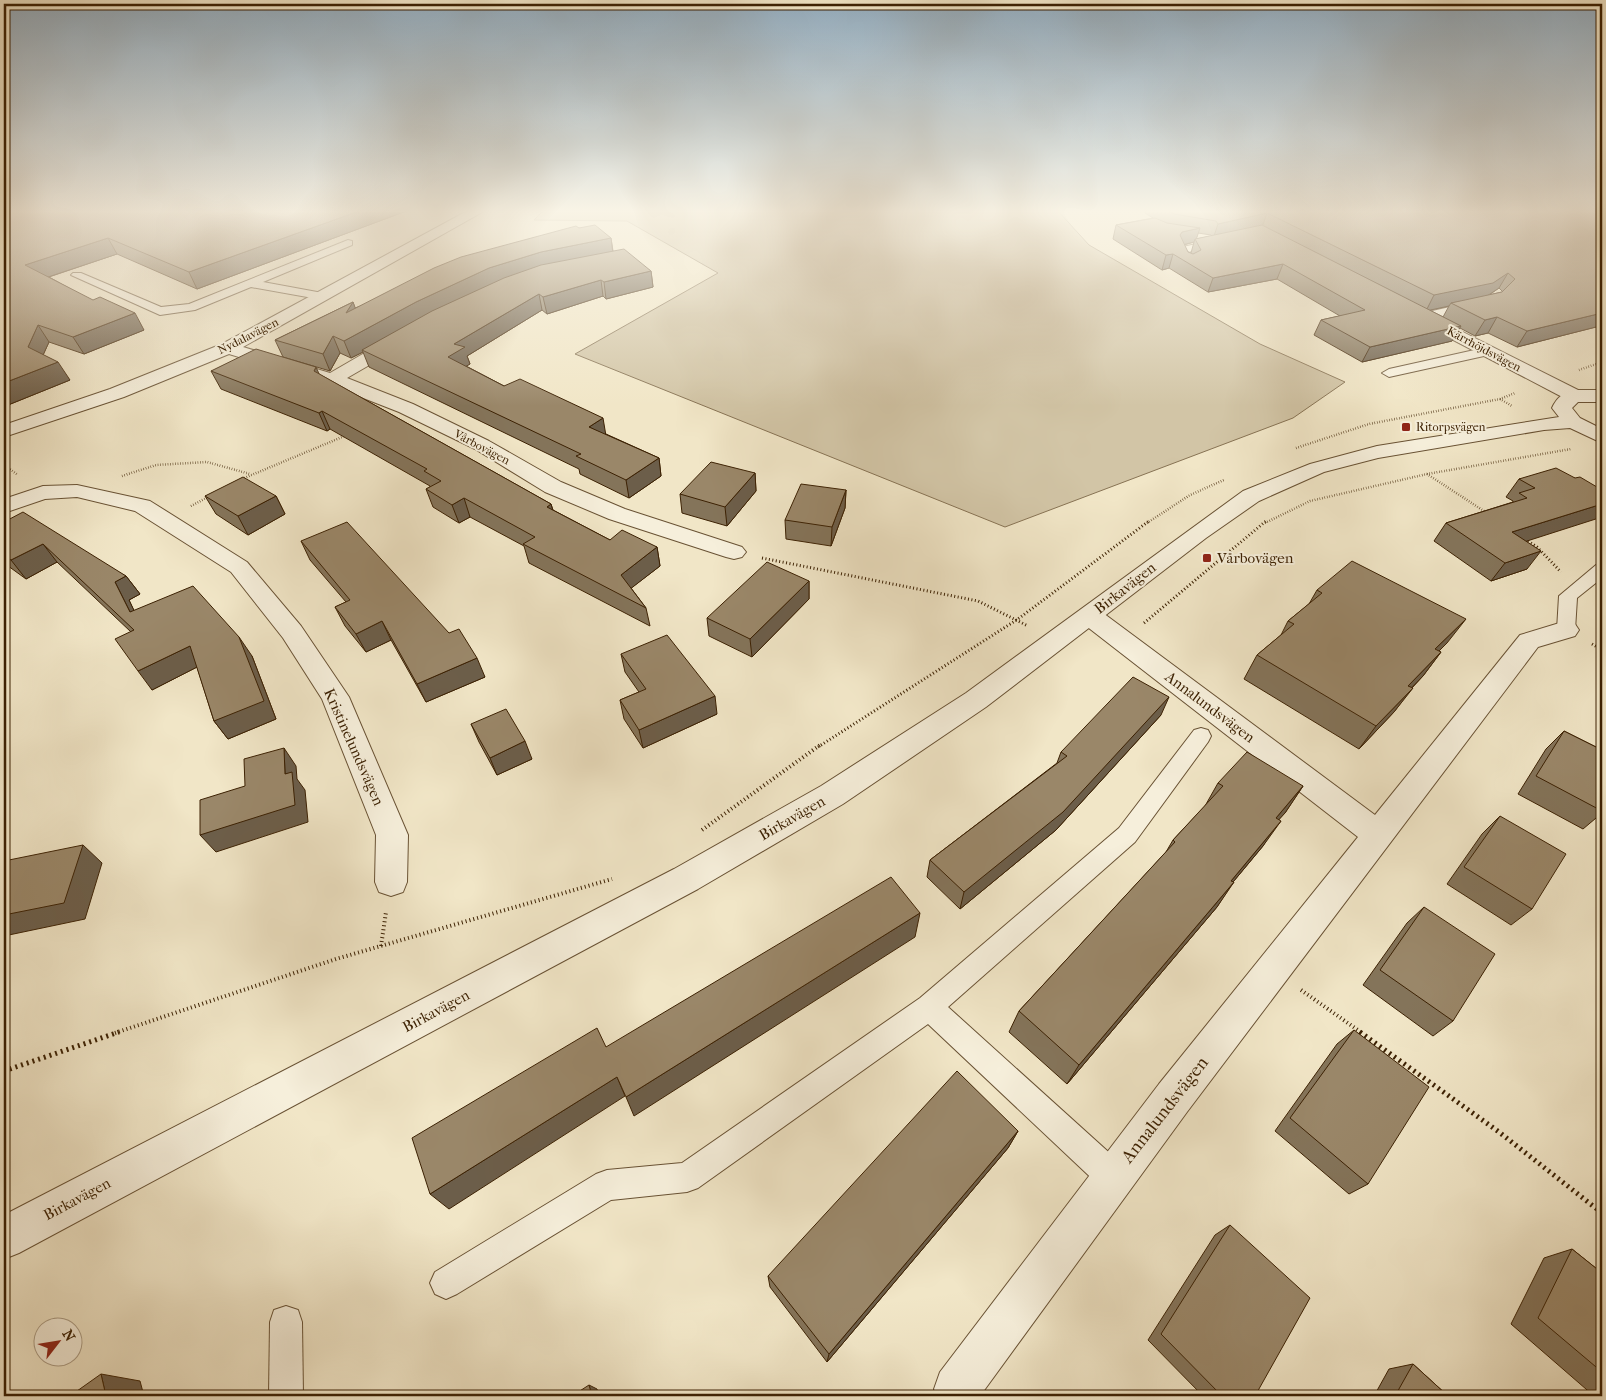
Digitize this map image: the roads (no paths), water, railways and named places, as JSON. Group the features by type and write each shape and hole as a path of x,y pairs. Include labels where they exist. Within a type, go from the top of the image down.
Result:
{"street":[{"name":"Nydalavägen","path":"4,431 117,393 228,348 361,275"},
{"name":"Kärrhöjdsvägen","path":"1406,308 1488,351 1575,422 1602,437"},
{"path":"332,379 416,331"},
{"name":"Vårbovägen","path":"228,348 332,379 406,408 482,445 553,487 617,514 734,552"},
{"name":"Birkavägen","path":"4,1238 686,879 832,795 976,700 1090,616 1198,532 1251,496 1317,468 1377,452 1544,424 1575,422 1602,396"},
{"name":"Kristinelundsvägen","path":"4,506 43,493 77,490 142,506 239,567 292,632 335,698 392,835 391,882"},
{"name":"Annalundsvägen","path":"957,1389 1113,1177 1529,641 1567,613"},
{"name":"Annalundsvägen","path":"1090,616 1378,835"}],"lane":[{"path":"80,275 160,311 190,307 269,275"},
{"path":"250,283 324,296"},
{"path":"1423,317 1489,303"},
{"path":"1389,373 1488,351"},
{"path":"1567,613 1602,569"},
{"path":"446,1283 607,1185 687,1177 929,1007 1127,835 1202,736"},
{"path":"929,1007 1113,1177"},
{"path":"286,1322 286,1396"}],"place":[{"name":"Ritorpsvägen","path":"1406,427"},
{"name":"Vårbovägen","path":"1207,558"}]}
